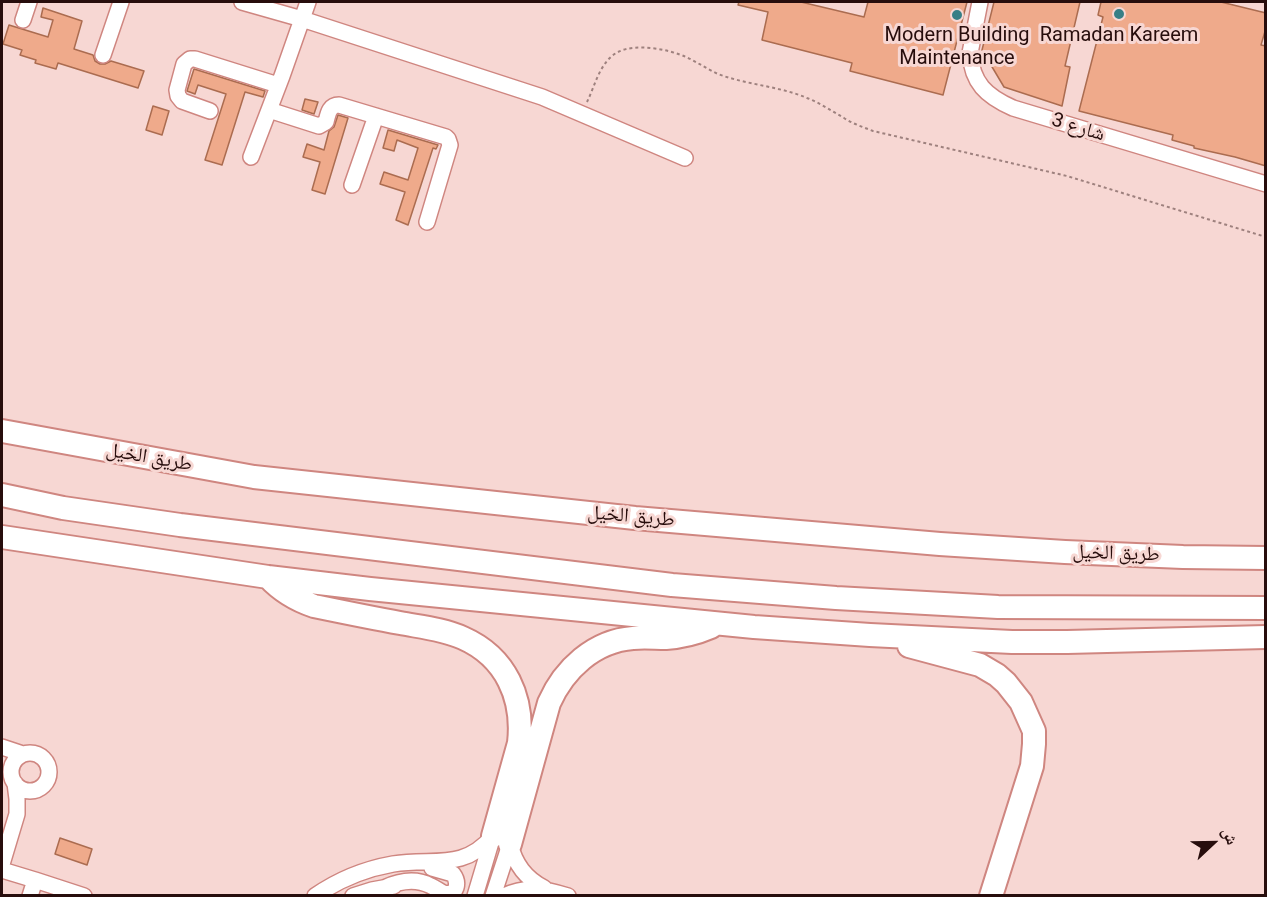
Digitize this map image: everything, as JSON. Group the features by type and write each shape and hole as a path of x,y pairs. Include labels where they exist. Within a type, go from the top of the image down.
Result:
{"highway":[{"name":"طريق الخيل","path":"2,431 254,477 635,518 951,545 1159,556 1266,558"},
{"path":"2,495 63,508 180,525 672,585 836,598 998,607 1266,608"},
{"path":"2,537 268,577 421,595 720,624 1012,642 1266,637"},
{"path":"268,577 281,590 314,606 462,637 481,648 498,664 515,695 520,719 519,743 501,840"},
{"path":"501,840 549,703 558,685 573,666 593,651 613,642 632,638 680,636 720,624"},
{"path":"870,635 980,665 1006,683 1016,693 1026,711 1034,730 1032,766 991,896"}],"street":[{"path":"23,20 29,2"},
{"path":"103,55 121,2"},
{"path":"242,2 519,89 582,113 685,158"},
{"path":"250,157 308,2"},
{"name":"شارع 3","path":"980,2 970,61 980,86 992,98 1012,108 1266,184"},
{"path":"210,111 182,101 178,96 177,90 184,64 190,59 278,85"},
{"path":"269,110 319,126 324,124 331,108 336,105 446,137 449,148 427,222"},
{"path":"352,185 376,116"},
{"path":"2,747 23,754 33,753 42,756 49,768 48,778 43,786 27,801 7,830 2,864"},
{"path":"17,814 17,799 9,777 13,764 23,754"},
{"path":"9,777 26,790 39,789"},
{"path":"315,896 336,883 364,871 408,862 447,862 465,858 501,840"},
{"path":"501,840 529,879 546,889 568,896"},
{"path":"476,896 501,840"},
{"path":"494,896 501,840"},
{"path":"353,896 408,881 424,883 443,893 450,893 456,888 458,880 453,874 408,862"},
{"path":"2,870 84,896"},
{"path":"30,896 34,880"},
{"path":"384,888 412,887 431,896"},
{"path":"504,896 526,888 546,889"}],"path":[{"path":"582,113 602,68 616,53 635,48 660,49 685,56 721,75 808,98 873,131 1067,176 1266,237"}],"building":[{"path":"739,2 801,2 864,17 868,2 967,2 943,95 850,71 852,63 762,40 768,12 738,5"},
{"path":"994,2 1080,2 1065,66 1070,67 1062,106 1004,87 982,50"},
{"path":"1101,2 1221,2 1266,13 1266,28 1261,45 1266,46 1266,166 1194,148 1194,146 1172,140 1173,135 1079,111 1103,17 1098,15"},
{"path":"43,8 82,21 74,49 93,55 95,61 100,64 111,61 144,71 138,88 58,63 56,69 35,63 36,60 20,55 22,50 3,44 9,25 48,37 53,20 41,17"},
{"path":"194,69 265,91 263,97 245,92 222,165 205,160 226,94 198,85 195,94 187,91"},
{"path":"305,99 318,102 314,114 302,110"},
{"path":"153,106 169,111 162,135 146,130"},
{"path":"338,115 348,118 325,194 312,190 320,162 303,157 307,144 324,150 329,131 334,127"},
{"path":"388,130 438,145 436,149 433,148 408,225 396,220 405,192 380,184 384,172 408,180 418,148 397,140 394,151 383,148"},
{"path":"60,838 92,849 87,865 55,854"}],"place":[{"name":"Ramadan Kareem","path":"1119,14"},
{"name":"Modern Building Maintenance","path":"957,15"}]}
